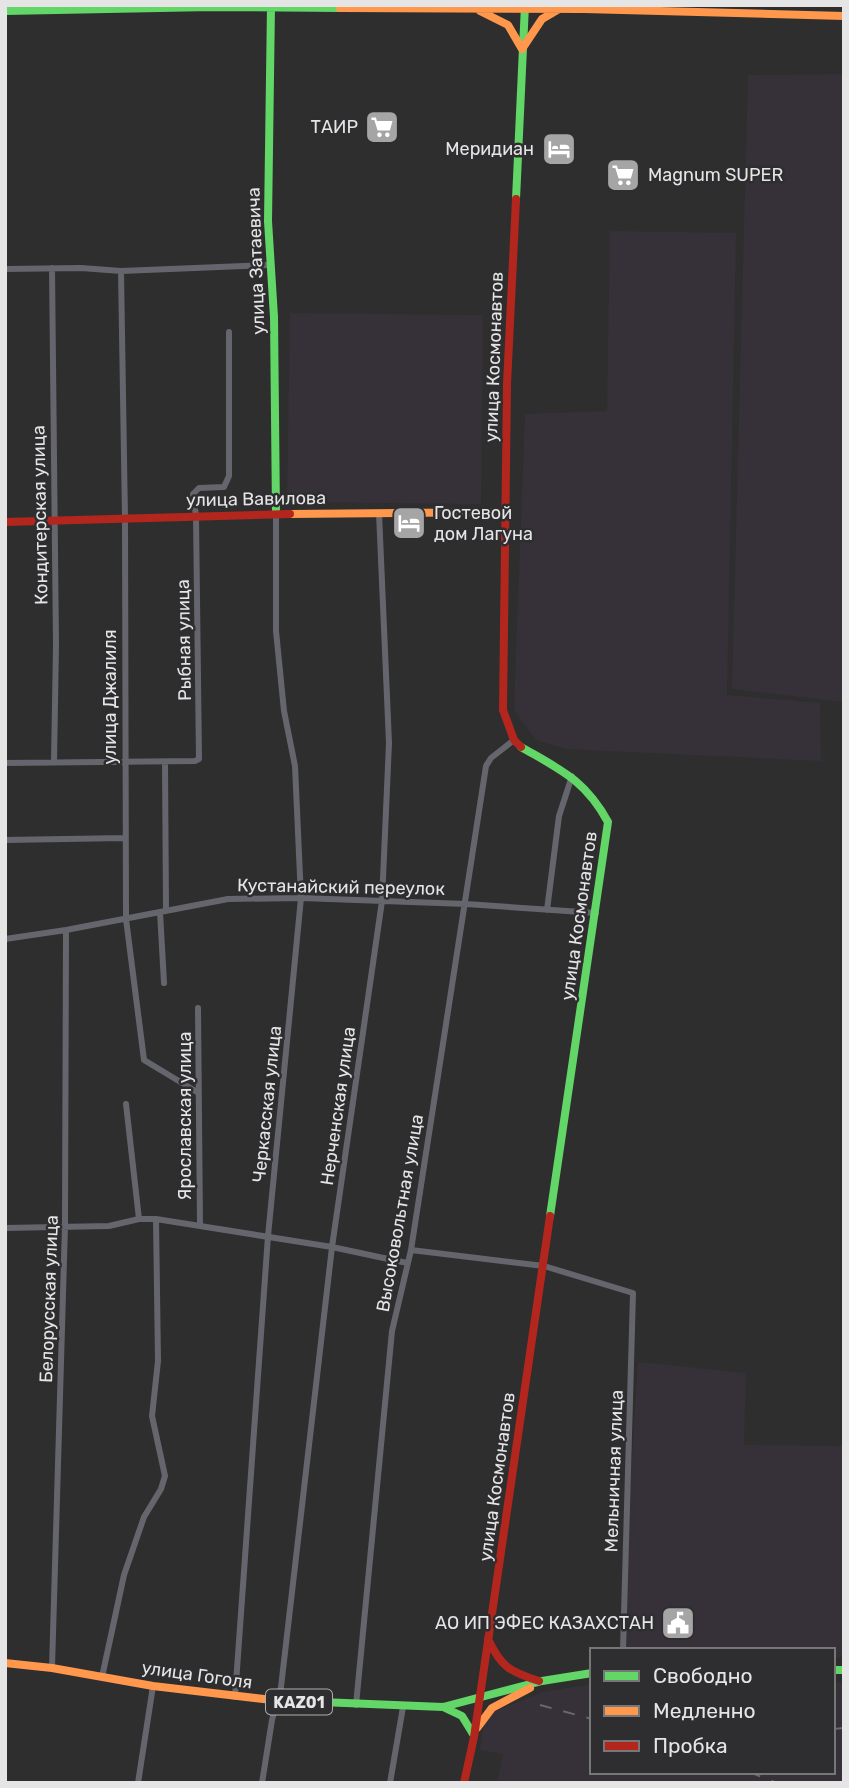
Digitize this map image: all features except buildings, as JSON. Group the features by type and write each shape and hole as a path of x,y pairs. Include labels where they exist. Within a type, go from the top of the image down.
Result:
{"main road":[{"path":"5,11 271,6 525,7 766,10 844,16"},
{"name":"улица Затаевича","path":"271,6 268,183 269,265 274,317 276,514"},
{"name":"улица Космонавтов","path":"464,1783 474,1737 608,822 596,800 572,776 519,746 514,740 503,710 501,682 507,384 525,7"},
{"path":"475,8 508,25 522,49 542,19 559,9"},
{"name":"улица Вавилова","path":"5,522 276,514 506,512"},
{"path":"488,1639 498,1661 510,1672 542,1682"},
{"name":"улица Гоголя","path":"5,1664 52,1668 235,1697 403,1707 443,1707 542,1682 590,1673"},
{"path":"474,1737 480,1721 499,1703 542,1682"},
{"path":"443,1707 468,1719 474,1737"}],"street":[{"path":"5,269 121,271 269,265"},
{"name":"Кондитерская улица","path":"52,268 56,645 54,762"},
{"name":"улица Джалиля","path":"121,271 126,919 145,1060 197,1091"},
{"name":"Рыбная улица","path":"165,762 195,761 200,755 196,516 193,494 196,490 224,487 229,476 229,332"},
{"name":"Нерченская улица","path":"262,1783 285,1659 332,1247 382,901 389,743 379,513"},
{"name":"Черкасская улица","path":"235,1697 268,1236 301,898 295,766 284,710 276,631 276,514"},
{"name":"Высоковольтная улица","path":"356,1705 392,1331 411,1250 486,766 491,758 514,740"},
{"path":"5,763 165,762 164,983"},
{"path":"547,910 559,816 572,776"},
{"path":"5,840 125,838"},
{"name":"Кустанайский переулок","path":"5,939 228,899 301,898 466,904 596,913"},
{"name":"Белорусская улица","path":"52,1668 65,1226 66,930"},
{"name":"Ярославская улица","path":"198,1008 200,1224"},
{"path":"126,1104 139,1219"},
{"path":"5,1228 109,1226 139,1219 156,1219 332,1247 407,1264"},
{"path":"102,1677 124,1574 144,1517 161,1489 165,1476 152,1416 158,1361 156,1219"},
{"path":"411,1250 544,1266"},
{"name":"Мельничная улица","path":"544,1266 633,1293 622,1648"},
{"path":"138,1783 153,1686"},
{"path":"390,1783 403,1707"}],"shaded area":[{"path":"844,74 844,702 732,689 748,75"},
{"path":"610,231 736,233 727,695 820,703 821,761 565,749 536,740 514,710 525,414 607,411"},
{"path":"290,313 483,315 481,504 287,502"},
{"path":"638,1362 746,1373 744,1445 844,1446 844,1657 835,1657 835,1648 624,1648 629,1503"},
{"path":"835,1682 844,1683 844,1783 497,1783 503,1754 480,1750 485,1715 543,1692 590,1684 590,1774 835,1774"}],"railway":[{"path":"540,1705 590,1718"},
{"path":"835,1729 844,1728"},
{"path":"754,1774 777,1783"}],"traffic: fast":[{"path":"271,5 268,221 274,317 276,514"},
{"path":"516,199 525,5"},
{"path":"5,11 211,7 340,8"},
{"path":"521,747 571,777 590,796 608,822 550,1216"},
{"path":"835,1670 844,1670"},
{"path":"272,1700 443,1707 542,1681 590,1673"},
{"path":"443,1707 462,1716 473,1734"}],"traffic: slow":[{"path":"340,8 584,9 844,16"},
{"path":"480,11 508,25 522,49 542,19 559,9"},
{"path":"290,514 507,512"},
{"path":"5,1663 52,1668 153,1686 272,1700"},
{"path":"477,1728 492,1708 530,1688"}],"traffic: jam":[{"path":"516,199 507,384 503,710 514,740 521,747"},
{"path":"5,522 290,514"},
{"path":"464,1783 474,1737 550,1216"},
{"path":"488,1639 497,1656 508,1667 539,1681"}],"place":[{"name":"ТАИР","path":"382,127"},
{"name":"Меридиан","path":"559,149"},
{"name":"Magnum SUPER","path":"623,175"},
{"name":"Гостевой дом Лагуна","path":"409,523"},
{"name":"АО ИП ЭФЕС КАЗАХСТАН","path":"678,1623"}]}
